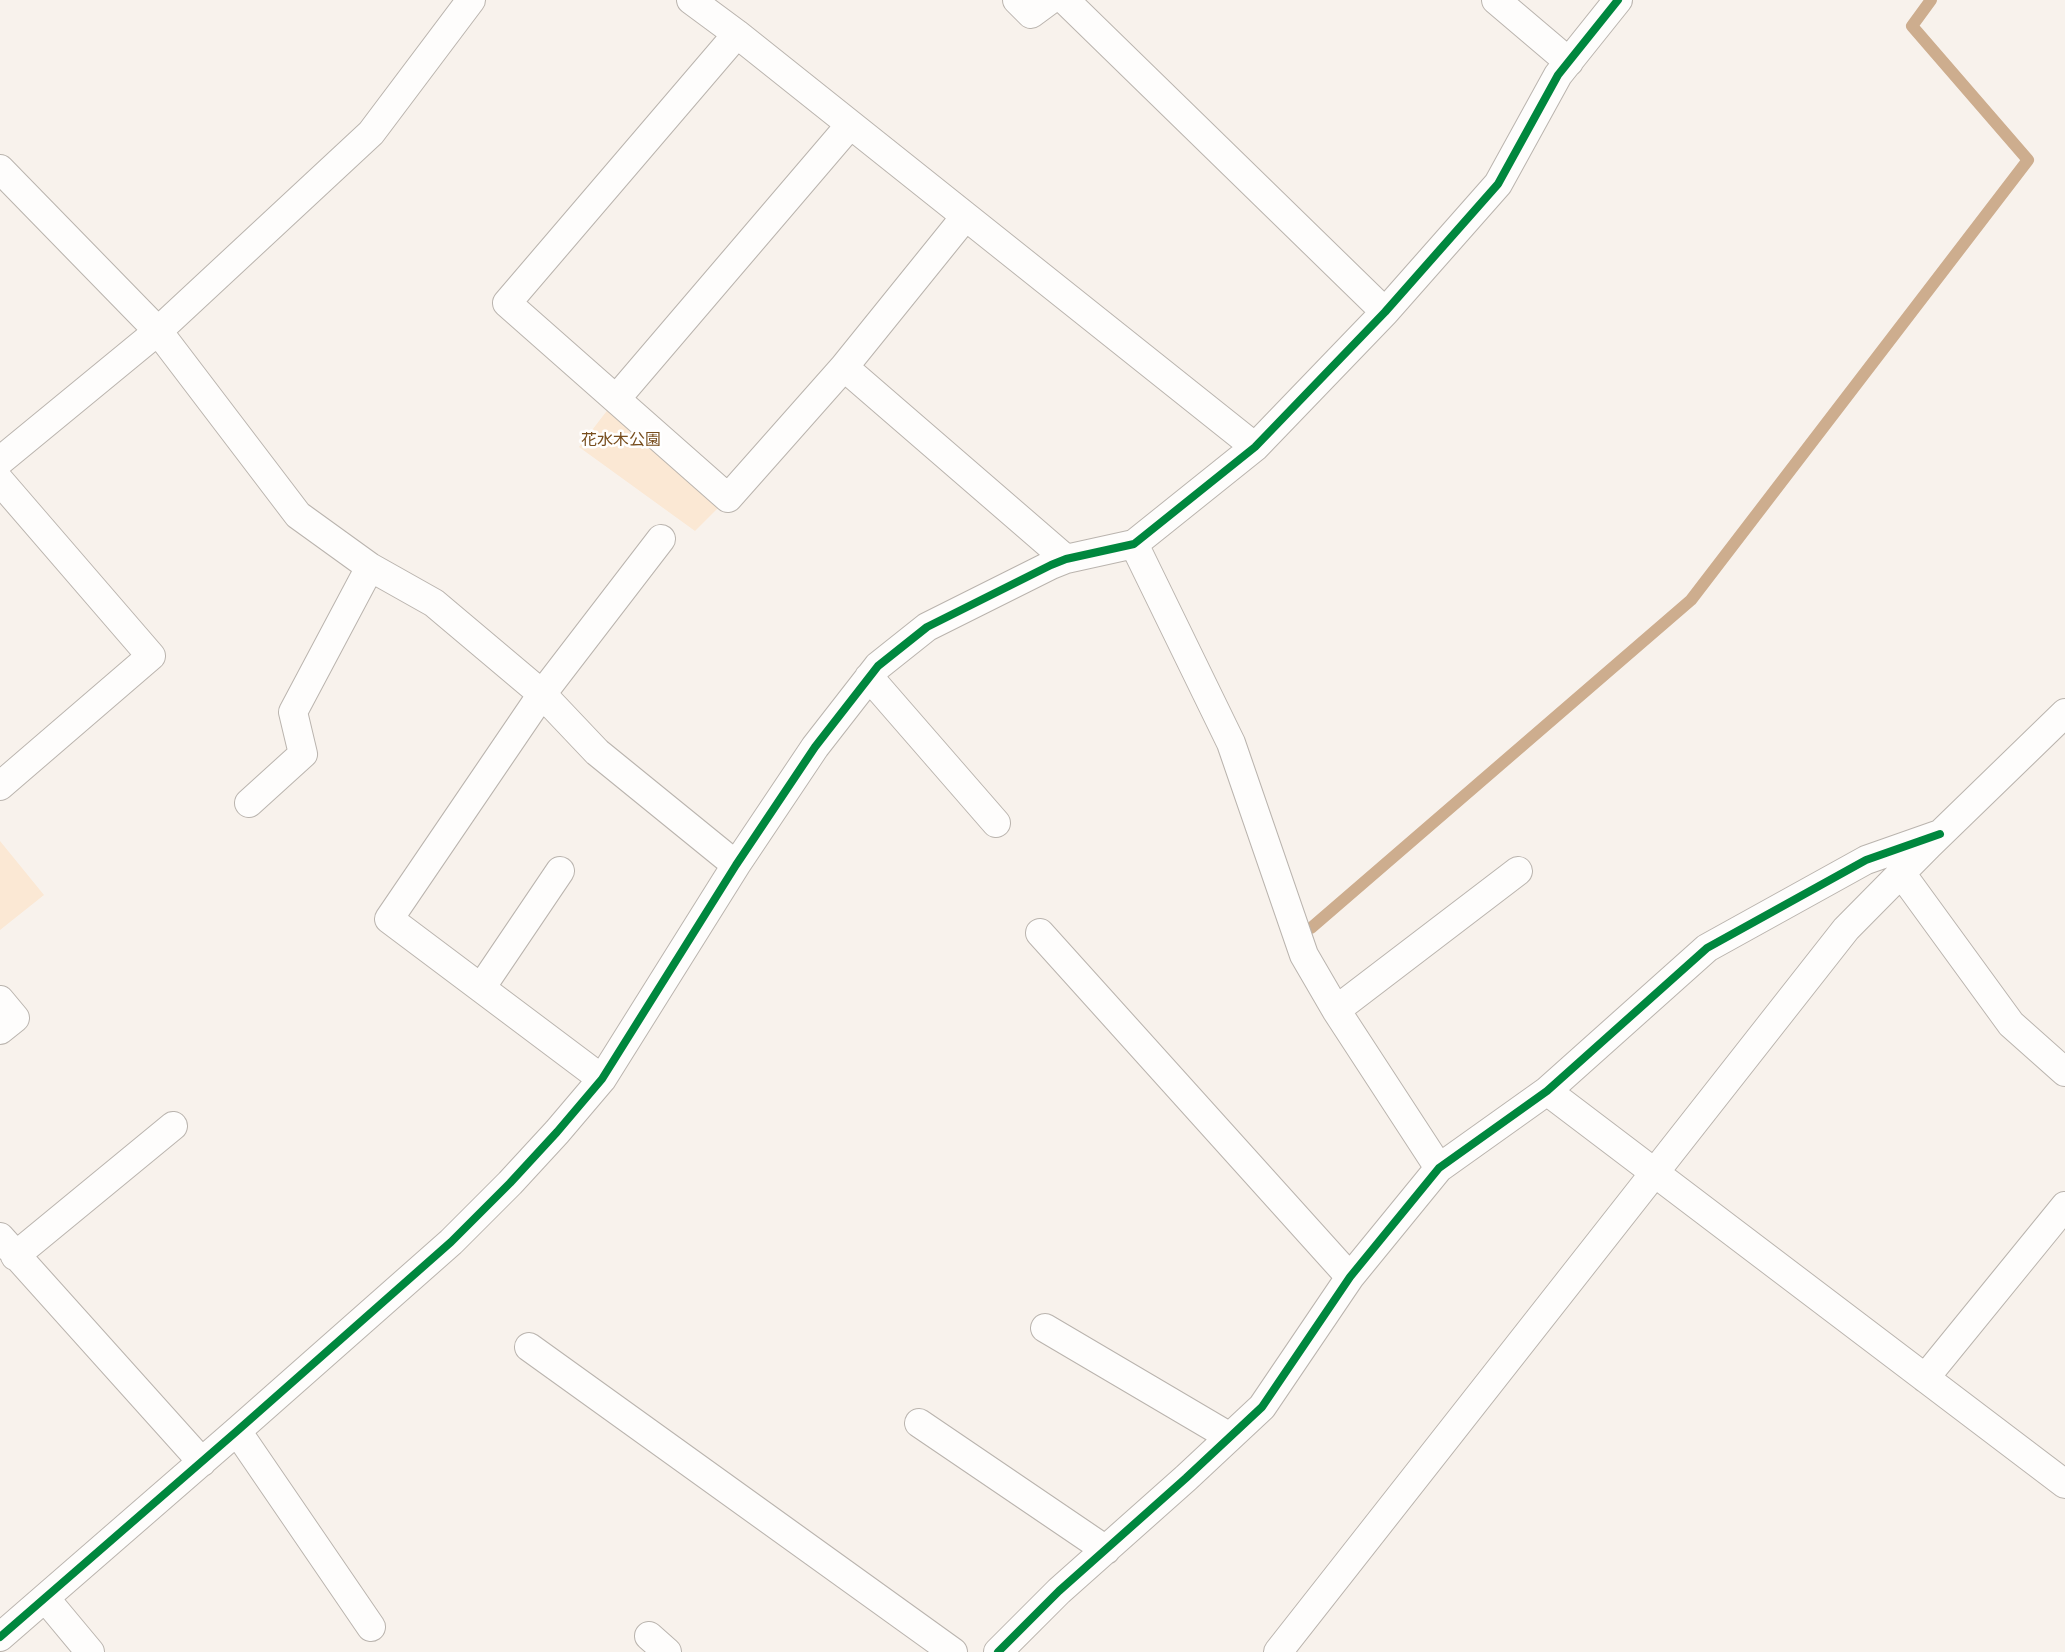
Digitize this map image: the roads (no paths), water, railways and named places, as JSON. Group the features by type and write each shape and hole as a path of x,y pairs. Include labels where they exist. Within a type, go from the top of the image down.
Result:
{"street":[{"path":"0,461 158,331 371,133 470,0"},
{"path":"691,0 737,34 1255,447"},
{"path":"1017,0 1031,14 1050,0"},
{"path":"1065,0 1385,312"},
{"path":"1496,0 1568,62"},
{"path":"0,1637 202,1462 450,1242 510,1183 602,1079 736,865 815,747 878,666 927,627 1066,559 1134,544 1255,447 1385,312 1498,184 1558,75 1618,0"},
{"path":"737,34 507,303 728,498 844,367 965,217"},
{"path":"616,399 850,125"},
{"path":"0,169 158,331 298,515 370,567 434,603 542,694 597,752 736,865"},
{"path":"844,367 1066,559"},
{"path":"0,480 151,656 0,786"},
{"path":"602,1079 389,919 542,694 661,539"},
{"path":"1134,544 1231,744 1304,955 1336,1010 1439,1168"},
{"path":"249,803 303,754 293,712 370,567"},
{"path":"869,677 996,823"},
{"path":"1278,1652 1846,930 1940,834 2065,714"},
{"path":"998,1652 1060,1592 1262,1407 1350,1277 1439,1168 1547,1091 1707,948 1776,908 1866,860 1940,834"},
{"path":"481,988 560,871"},
{"path":"1336,1010 1518,871"},
{"path":"1901,873 2011,1024 2065,1072"},
{"path":"1040,933 1350,1277"},
{"path":"0,1000 15,1018 0,1030"},
{"path":"1547,1091 2065,1484"},
{"path":"173,1126 8,1247 202,1462"},
{"path":"1926,1378 2065,1206"},
{"path":"1045,1328 1230,1437"},
{"path":"529,1347 953,1652"},
{"path":"919,1424 1106,1550"},
{"path":"237,1431 371,1627"},
{"path":"45,1598 90,1652"}],"waterway":[{"path":"1311,928 1691,600 2028,160 1912,26 1931,0"}],"park label":[{"name":"花水木公園","path":"621,441"}]}
